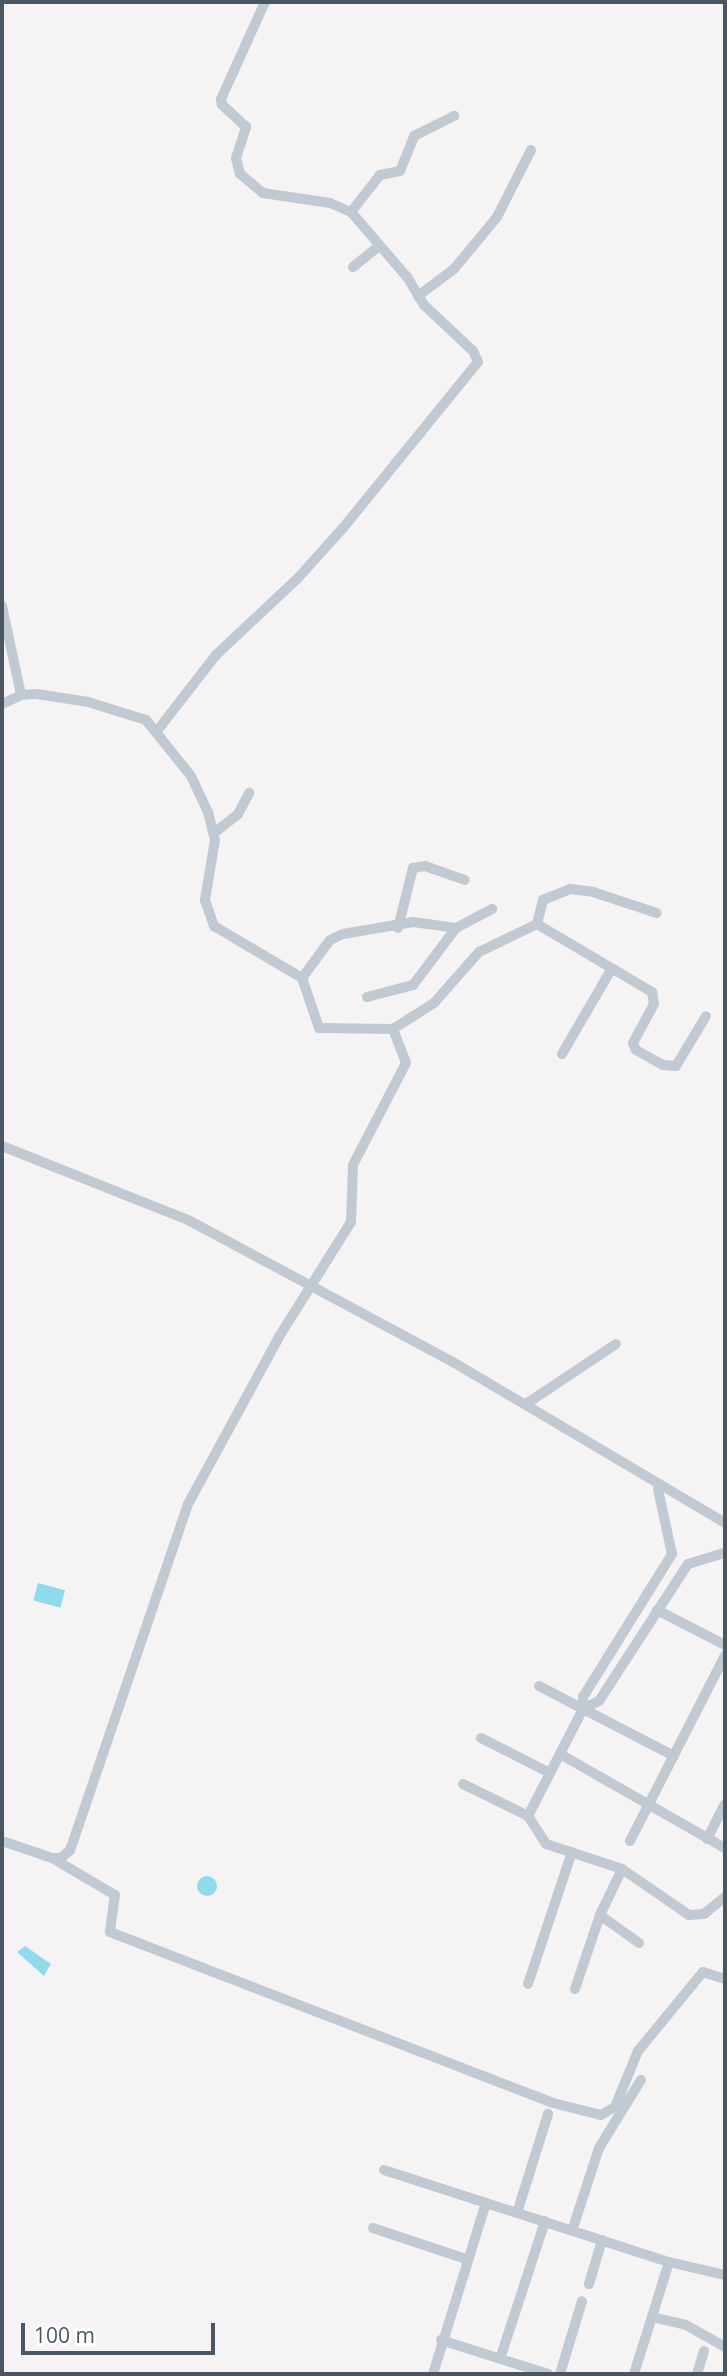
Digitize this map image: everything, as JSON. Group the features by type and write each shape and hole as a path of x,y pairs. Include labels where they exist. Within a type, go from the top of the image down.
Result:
{"street":[{"path":"156,731 216,655 298,578 343,528 477,364 473,351 418,296 402,270 378,247 351,212 330,203 263,193 237,169 236,158 246,127 222,106 221,99 265,2"},
{"path":"351,212 380,175 404,167 414,136 454,116"},
{"path":"418,296 454,269 482,229 497,217 531,150"},
{"path":"353,267 378,247"},
{"path":"2,606 21,695"},
{"path":"2,704 21,695 78,700 134,713 156,731 191,776 214,833 205,900 209,919 230,938 302,978 310,1010 322,1029 393,1029 440,997 479,952 537,924"},
{"path":"214,833 238,814 249,793"},
{"path":"398,928 413,868 425,866 465,880"},
{"path":"537,924 543,900 570,889 593,891 657,913"},
{"path":"367,996 412,985 456,928 492,909"},
{"path":"302,978 330,940 356,930 398,928 413,922 456,928"},
{"path":"537,924 654,996 633,1043 636,1050 663,1065 676,1066 706,1016"},
{"path":"562,1054 612,968"},
{"path":"52,1858 66,1855 82,1823 114,1713 148,1631 188,1504 310,1285 351,1222 356,1155 406,1063 393,1029"},
{"path":"2,1146 154,1204 310,1285 526,1404 725,1523"},
{"path":"526,1404 616,1344"},
{"path":"530,1820 550,1773 583,1709 583,1698 672,1554 658,1489"},
{"path":"583,1709 599,1700 688,1564 725,1553"},
{"path":"672,1554 688,1564"},
{"path":"657,1610 725,1645"},
{"path":"630,1841 725,1655"},
{"path":"539,1686 674,1756"},
{"path":"481,1738 550,1773"},
{"path":"560,1754 725,1848"},
{"path":"463,1784 530,1820 541,1838 622,1869 694,1917 725,1897"},
{"path":"708,1839 725,1804"},
{"path":"3,1845 52,1858 115,1895 110,1932 553,2103 601,2115 615,2107 638,2051 703,1972 725,1979"},
{"path":"528,1984 572,1852"},
{"path":"575,1989 600,1915 622,1869"},
{"path":"600,1915 639,1943"},
{"path":"572,2231 599,2148 641,2080"},
{"path":"517,2213 548,2113"},
{"path":"384,2170 669,2262 725,2275"},
{"path":"433,2374 440,2340 486,2203"},
{"path":"500,2359 545,2221"},
{"path":"373,2228 467,2259"},
{"path":"589,2284 602,2240"},
{"path":"634,2374 669,2262"},
{"path":"559,2374 582,2301"},
{"path":"652,2317 686,2325 725,2347"},
{"path":"440,2340 548,2374"},
{"path":"697,2374 704,2351"}],"water":[{"path":"38,1583 65,1590 60,1608 33,1600"},
{"path":"207,1876 214,1879 217,1886 214,1893 207,1896 200,1893 197,1886 200,1879"},
{"path":"25,1946 51,1964 44,1976 17,1952"}]}
